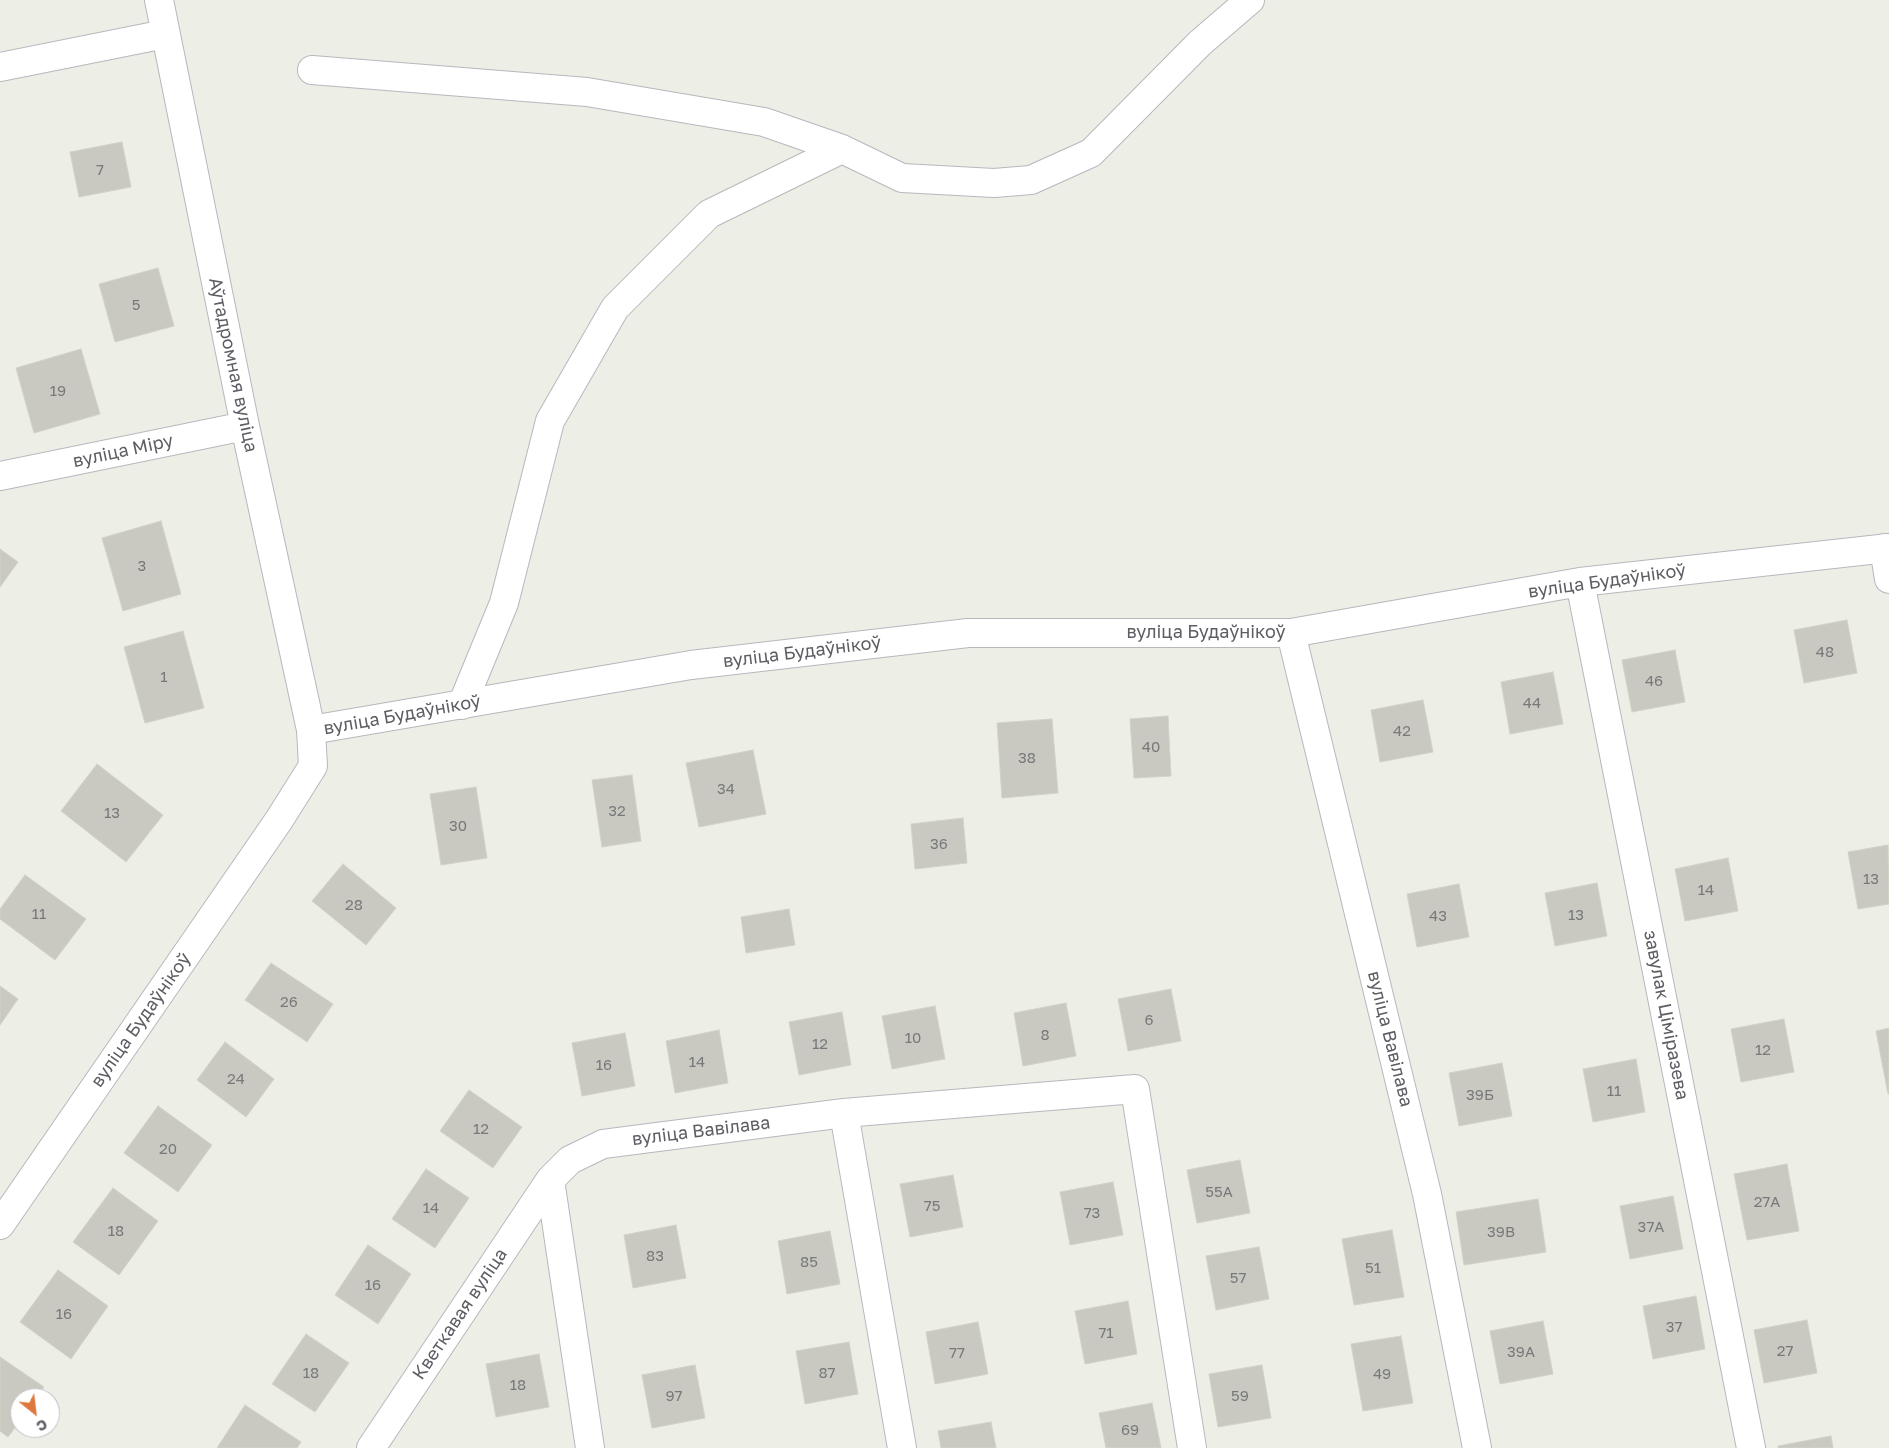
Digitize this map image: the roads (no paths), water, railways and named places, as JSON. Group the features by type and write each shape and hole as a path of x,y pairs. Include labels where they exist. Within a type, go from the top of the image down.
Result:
{"street":[{"name":"Аўтадромная вуліца","path":"159,0 245,426 311,730"},
{"path":"312,70 587,92 764,122 842,149 902,178 994,183 1031,180 1090,153 1200,43 1250,0"},
{"path":"0,67 165,34"},
{"path":"462,705 504,602 550,421 616,308 709,214 842,149"},
{"name":"вуліца Міру","path":"0,476 245,426"},
{"path":"1886,548 1889,578"},
{"name":"вуліца Будаўнікоў","path":"0,1225 284,812 313,766 311,730 691,665 968,633 1291,632 1580,582 1886,548"},
{"name":"завулак Ціміразева","path":"1580,582 1751,1448"},
{"name":"вуліца Вавілава","path":"1291,632 1427,1194 1477,1448"},
{"name":"вуліца Вавілава","path":"550,1180 570,1160 603,1144 844,1113 1135,1089 1192,1448"},
{"path":"844,1113 902,1448"},
{"path":"550,1180 590,1448"},
{"name":"Кветкавая вуліца","path":"371,1448 550,1180"}]}
